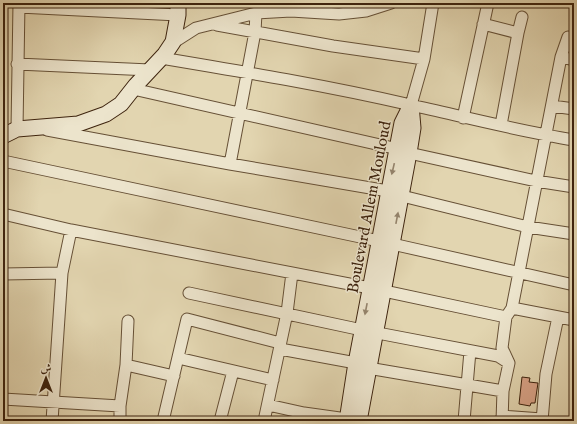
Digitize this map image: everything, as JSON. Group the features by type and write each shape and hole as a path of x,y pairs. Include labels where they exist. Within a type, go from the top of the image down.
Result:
{"main road":[{"path":"3,136 17,130 78,124 106,114 121,104 173,42 178,9"},
{"name":"Boulevard Allem Mouloud","path":"355,421 362,365 377,289 371,287 386,242 404,151 402,123 411,105"}],"street":[{"path":"171,44 196,28 256,13 291,11 340,14 366,11 391,3"},
{"path":"411,105 424,59 433,3"},
{"path":"463,118 488,3"},
{"path":"17,130 19,5 178,9"},
{"path":"230,164 255,32 256,13"},
{"path":"501,124 522,17"},
{"path":"212,24 333,46 424,59"},
{"path":"483,24 518,33"},
{"path":"558,317 546,374 542,420 502,418 503,391 509,363 502,348 519,272 561,57 568,37"},
{"path":"561,57 574,60"},
{"path":"161,58 247,72 574,140"},
{"path":"18,64 150,70"},
{"path":"133,89 536,181 574,187"},
{"path":"552,106 574,109"},
{"path":"36,128 395,194 528,227 574,234"},
{"path":"3,161 386,242 574,285"},
{"path":"3,214 71,230 377,289 509,313 558,317 574,320"},
{"path":"52,421 62,273 71,230"},
{"path":"3,274 62,273"},
{"path":"264,421 287,313 292,273"},
{"path":"189,293 287,313 369,332 498,356 509,363"},
{"path":"163,421 187,319 280,346 362,365 503,391"},
{"path":"120,421 120,406 126,365 128,322"},
{"path":"464,421 470,351"},
{"path":"178,358 273,380"},
{"path":"126,365 174,376"},
{"path":"220,421 233,371"},
{"path":"3,399 120,406"},
{"path":"268,405 303,417 355,421"}],"building":[{"path":"522,377 530,378 529,382 538,383 535,403 531,403 530,406 519,404"}]}
